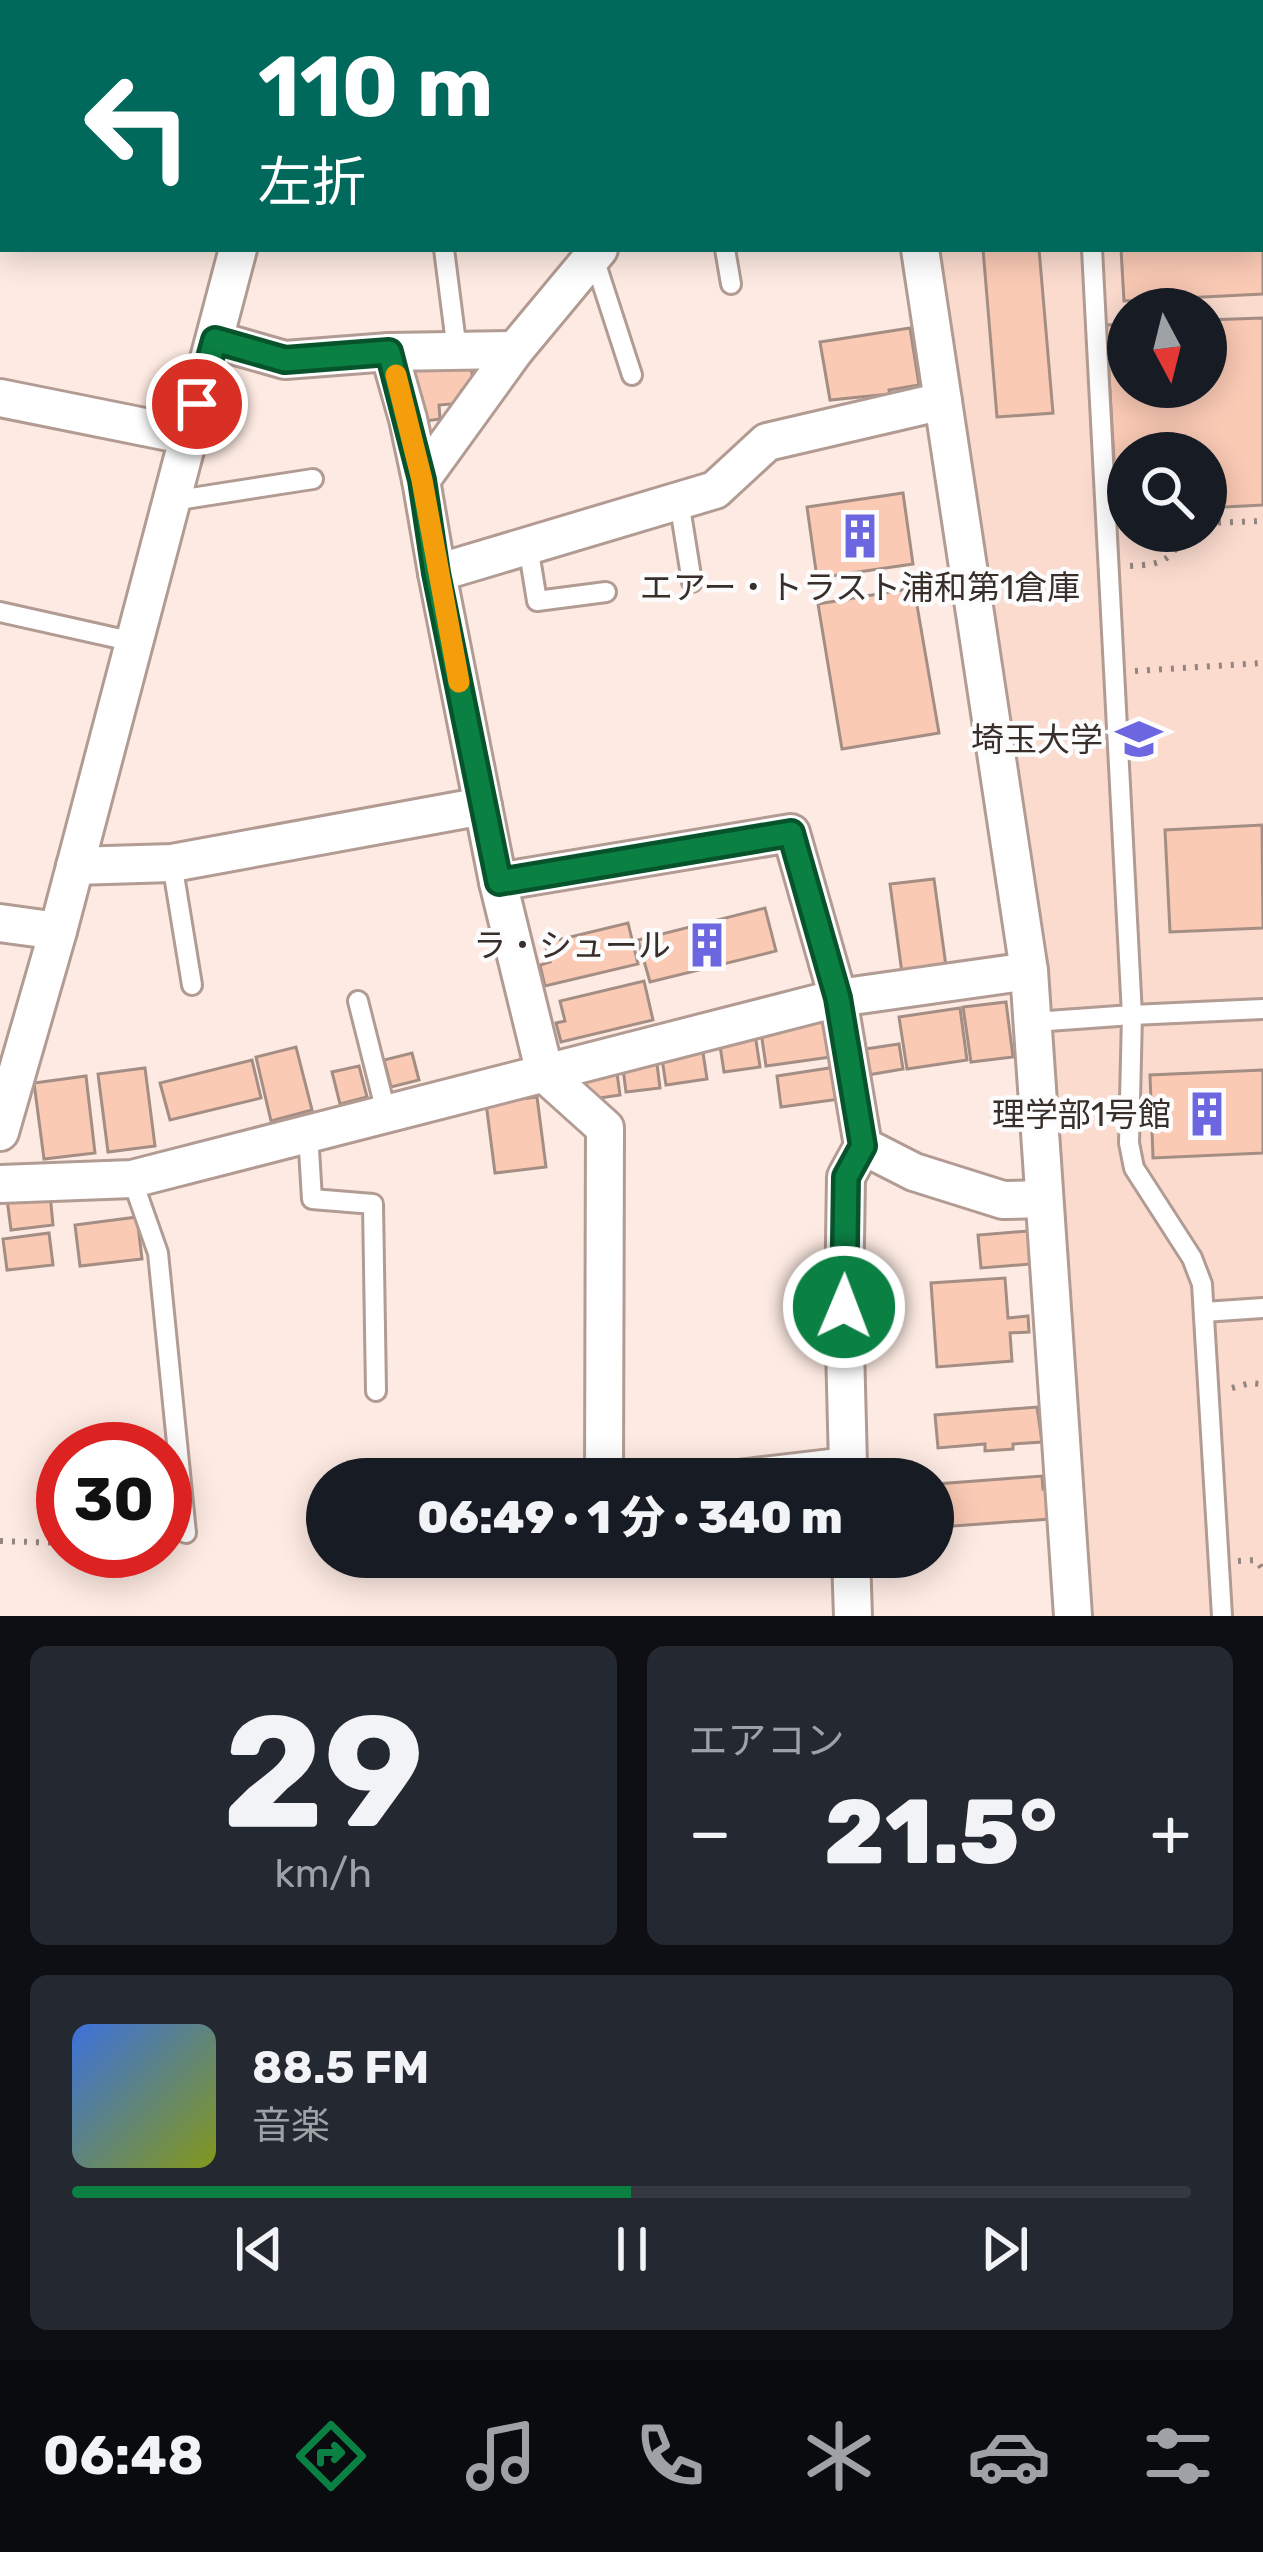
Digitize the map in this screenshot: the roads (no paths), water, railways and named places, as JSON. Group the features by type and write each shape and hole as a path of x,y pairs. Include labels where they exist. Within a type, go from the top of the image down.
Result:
{"street":[{"path":"0,1132 58,931 237,252"},
{"path":"422,480 515,350 596,252"},
{"path":"920,252 1029,971 1073,1616"},
{"path":"215,340 285,360 515,350"},
{"path":"389,352 422,480 483,806 545,1074 605,1128 604,1458"},
{"path":"0,398 189,436"},
{"path":"436,573 715,490 767,442 944,401"},
{"path":"75,866 172,863 483,806"},
{"path":"499,882 791,833 838,998 863,1146 846,1177 848,1458"},
{"path":"0,923 58,931"},
{"path":"0,1184 132,1179 838,998 1029,971"},
{"path":"863,1146 914,1172 1003,1200 1043,1199"},
{"path":"852,1578 853,1616"}],"lane":[{"path":"445,252 457,351"},
{"path":"596,252 632,375"},
{"path":"726,252 731,284"},
{"path":"1092,252 1132,1016 1129,1143 1134,1168 1192,1258 1202,1284 1222,1616"},
{"path":"172,501 314,479"},
{"path":"679,501 692,582"},
{"path":"528,546 537,601 606,592"},
{"path":"0,612 134,642"},
{"path":"172,863 191,985"},
{"path":"358,1001 386,1112"},
{"path":"1034,1022 1263,1009"},
{"path":"308,1133 312,1198 373,1204 376,1391"},
{"path":"132,1179 158,1253 175,1422"},
{"path":"1204,1312 1263,1308"}],"place":[{"name":"エアー・トラスト浦和第1倉庫","path":"860,536"},
{"name":"埼玉大学","path":"1139,739"},
{"name":"ラ・シュール","path":"707,945"},
{"name":"理学部1号館","path":"1207,1114"}]}
